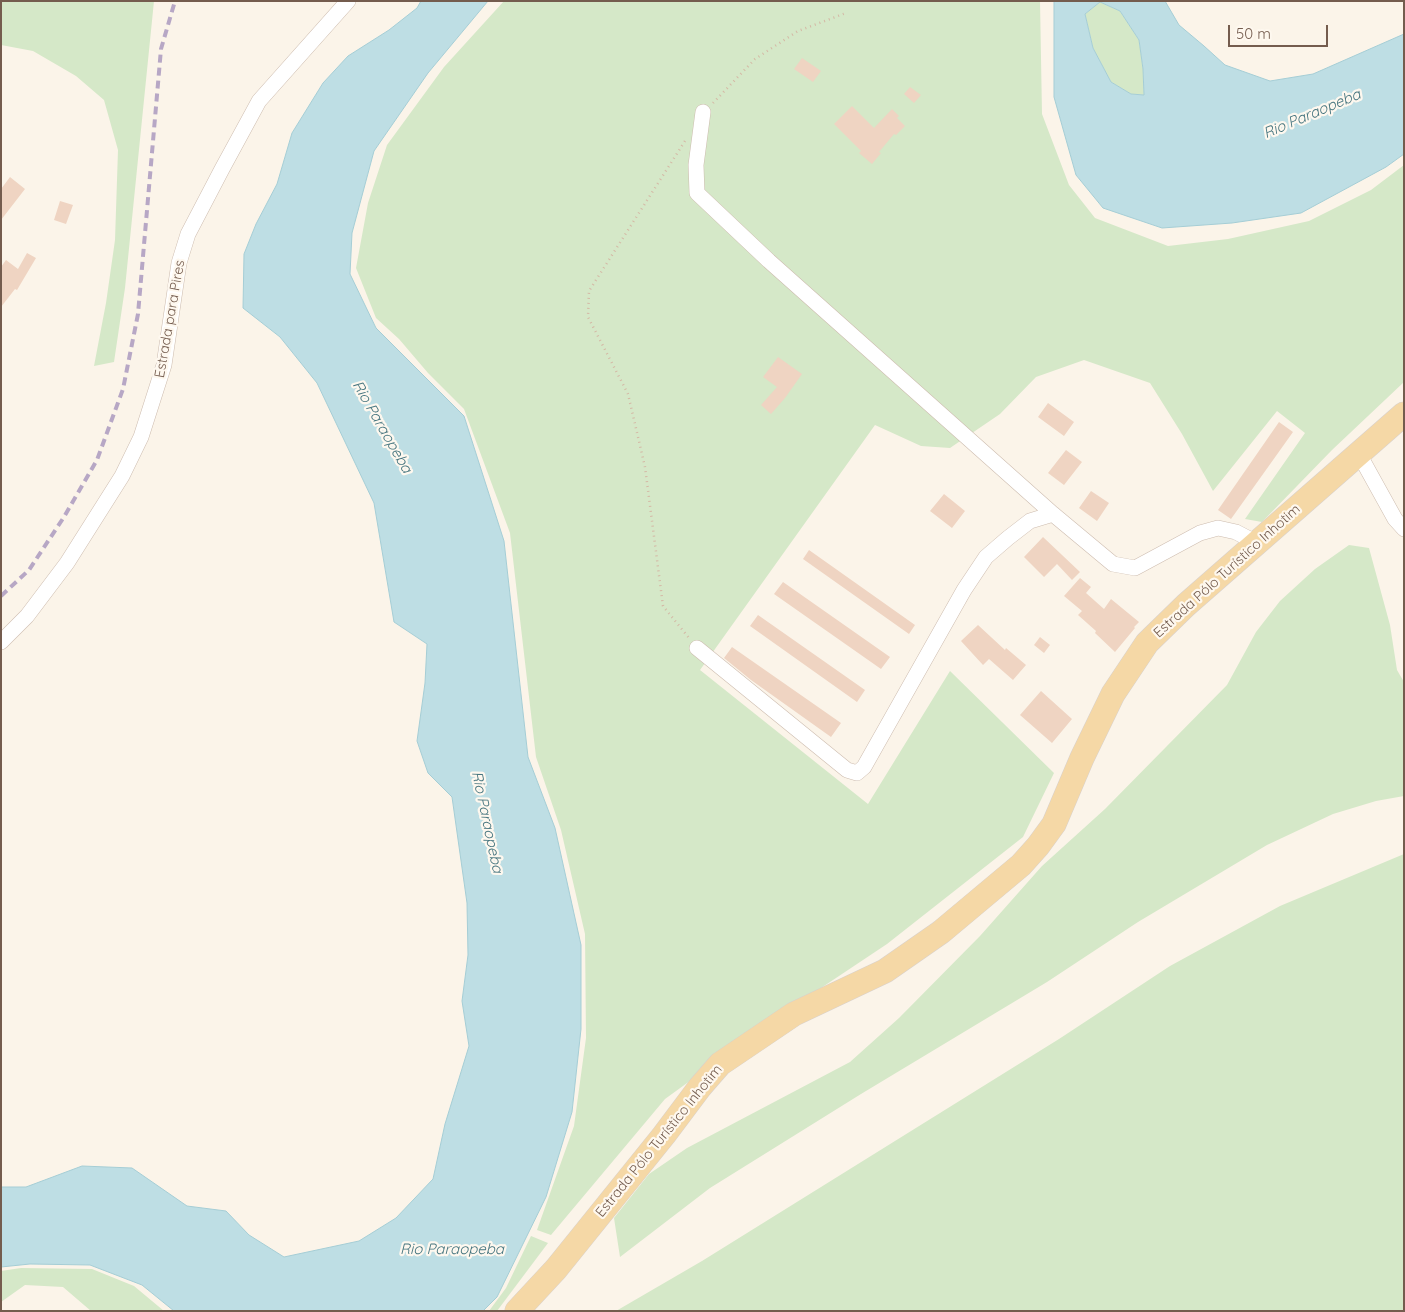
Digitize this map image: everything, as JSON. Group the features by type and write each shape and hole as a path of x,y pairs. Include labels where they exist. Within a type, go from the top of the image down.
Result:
{"main road":[{"name":"Estrada Pólo Turístico Inhotim","path":"517,1311 556,1269 720,1064 794,1014 885,971 941,932 1021,865 1054,824 1082,758 1113,694 1147,643 1186,605 1404,414"}],"street":[{"name":"Estrada para Pires","path":"4,635 27,616 67,563 122,476 141,437 164,365 179,263 188,234 222,169 259,101 348,1"},
{"path":"703,112 696,165 697,193 770,261 1053,514 1113,564 1135,568 1200,533 1218,528 1236,532 1258,543"},
{"path":"1359,454 1395,520 1404,529"},
{"path":"697,648 847,770 857,774 864,767 964,590 986,558 1030,521 1053,514"}],"path":[{"path":"703,112 756,59 798,31 846,13"},
{"path":"688,136 588,291 588,317 628,394 645,467 663,606 697,648"}],"green space":[{"path":"1,1 154,1 125,288 114,362 94,366 115,240 118,150 104,100 76,76 33,51 1,45"},
{"path":"504,1 1040,1 1042,114 1069,185 1095,218 1168,246 1228,239 1309,221 1371,190 1404,165 1404,382 1332,450 1262,522 1245,519 1305,433 1277,411 1213,491 1182,434 1150,383 1084,360 1036,377 1000,414 950,448 921,446 875,425 700,670 868,804 950,671 1054,773 1023,837 887,944 785,1012 665,1099 551,1235 537,1230 574,1126 586,1038 585,934 561,830 536,757 510,533 464,409 428,373 399,339 376,318 356,268 368,203 387,145 444,67"},
{"path":"1100,2 1120,11 1139,40 1144,95 1131,94 1111,82 1093,48 1085,14"},
{"path":"1349,545 1369,548 1390,625 1397,670 1404,682 1404,796 1376,801 1333,814 1267,845 1138,922 1047,982 710,1188 620,1257 614,1218 649,1174 687,1148 850,1062 899,1018 980,936 1042,866 1105,809 1227,685 1256,632 1280,601 1315,569"},
{"path":"1404,854 1404,1311 616,1311 702,1261 1059,1039 1170,966 1280,906"},
{"path":"531,1236 548,1243 497,1311 489,1311 506,1288"},
{"path":"21,1268 92,1269 134,1286 164,1311 91,1311 63,1287 25,1285 1,1302 1,1271"}],"water":[{"name":"Rio Paraopeba","path":"421,1 488,1 428,73 374,151 352,233 350,274 376,328 464,416 504,541 528,757 555,828 581,945 581,1029 572,1112 546,1197 497,1297 483,1311 174,1311 142,1285 90,1265 30,1264 1,1267 1,1187 26,1187 82,1166 132,1168 187,1206 226,1211 249,1235 284,1257 359,1241 396,1218 433,1179 445,1124 469,1046 462,1001 468,955 467,903 452,797 428,773 417,741 425,683 427,644 394,622 374,503 317,383 280,337 243,308 244,254 256,224 277,184 292,133 323,83 348,56 389,30 417,8"},
{"name":"Rio Paraopeba","path":"1054,1 1165,1 1179,25 1225,65 1270,81 1313,74 1404,34 1404,154 1386,167 1301,213 1232,223 1162,228 1103,208 1076,175 1054,97","holes":["1100,2 1120,11 1139,40 1144,95 1131,94 1111,82 1093,48 1085,14"]}],"building":[{"path":"802,58 821,71 813,82 794,69"},
{"path":"910,87 921,95 914,103 904,94"},
{"path":"852,106 874,128 892,109 905,126 896,135 894,134 872,164 859,153 861,151 834,124"},
{"path":"10,177 25,189 1,220 1,189"},
{"path":"60,201 73,205 66,224 54,220"},
{"path":"27,253 36,258 17,290 15,289 1,307 1,267 6,260 18,269"},
{"path":"778,357 802,374 771,414 761,405 777,387 763,377"},
{"path":"1048,403 1074,422 1064,436 1038,417"},
{"path":"1279,422 1293,432 1231,519 1218,510"},
{"path":"1066,450 1082,462 1064,485 1048,473"},
{"path":"1091,491 1109,503 1097,521 1079,508"},
{"path":"944,494 965,511 952,528 930,511"},
{"path":"1043,537 1080,572 1072,580 1057,564 1044,577 1024,557"},
{"path":"809,550 915,625 909,634 803,559"},
{"path":"1080,578 1091,587 1086,593 1104,609 1111,599 1139,622 1115,652 1078,615 1082,611 1064,596"},
{"path":"783,582 890,657 881,669 774,594"},
{"path":"758,615 865,690 857,702 750,626"},
{"path":"978,625 1005,650 1006,648 1026,665 1013,680 989,659 983,665 961,641"},
{"path":"1040,637 1050,645 1044,653 1034,645"},
{"path":"732,647 841,723 831,737 751,680 724,658"},
{"path":"1041,691 1072,719 1052,743 1020,715"}],"railway":[{"path":"1,596 29,570 64,517 97,460 123,389 138,314 161,49 175,1"}]}
